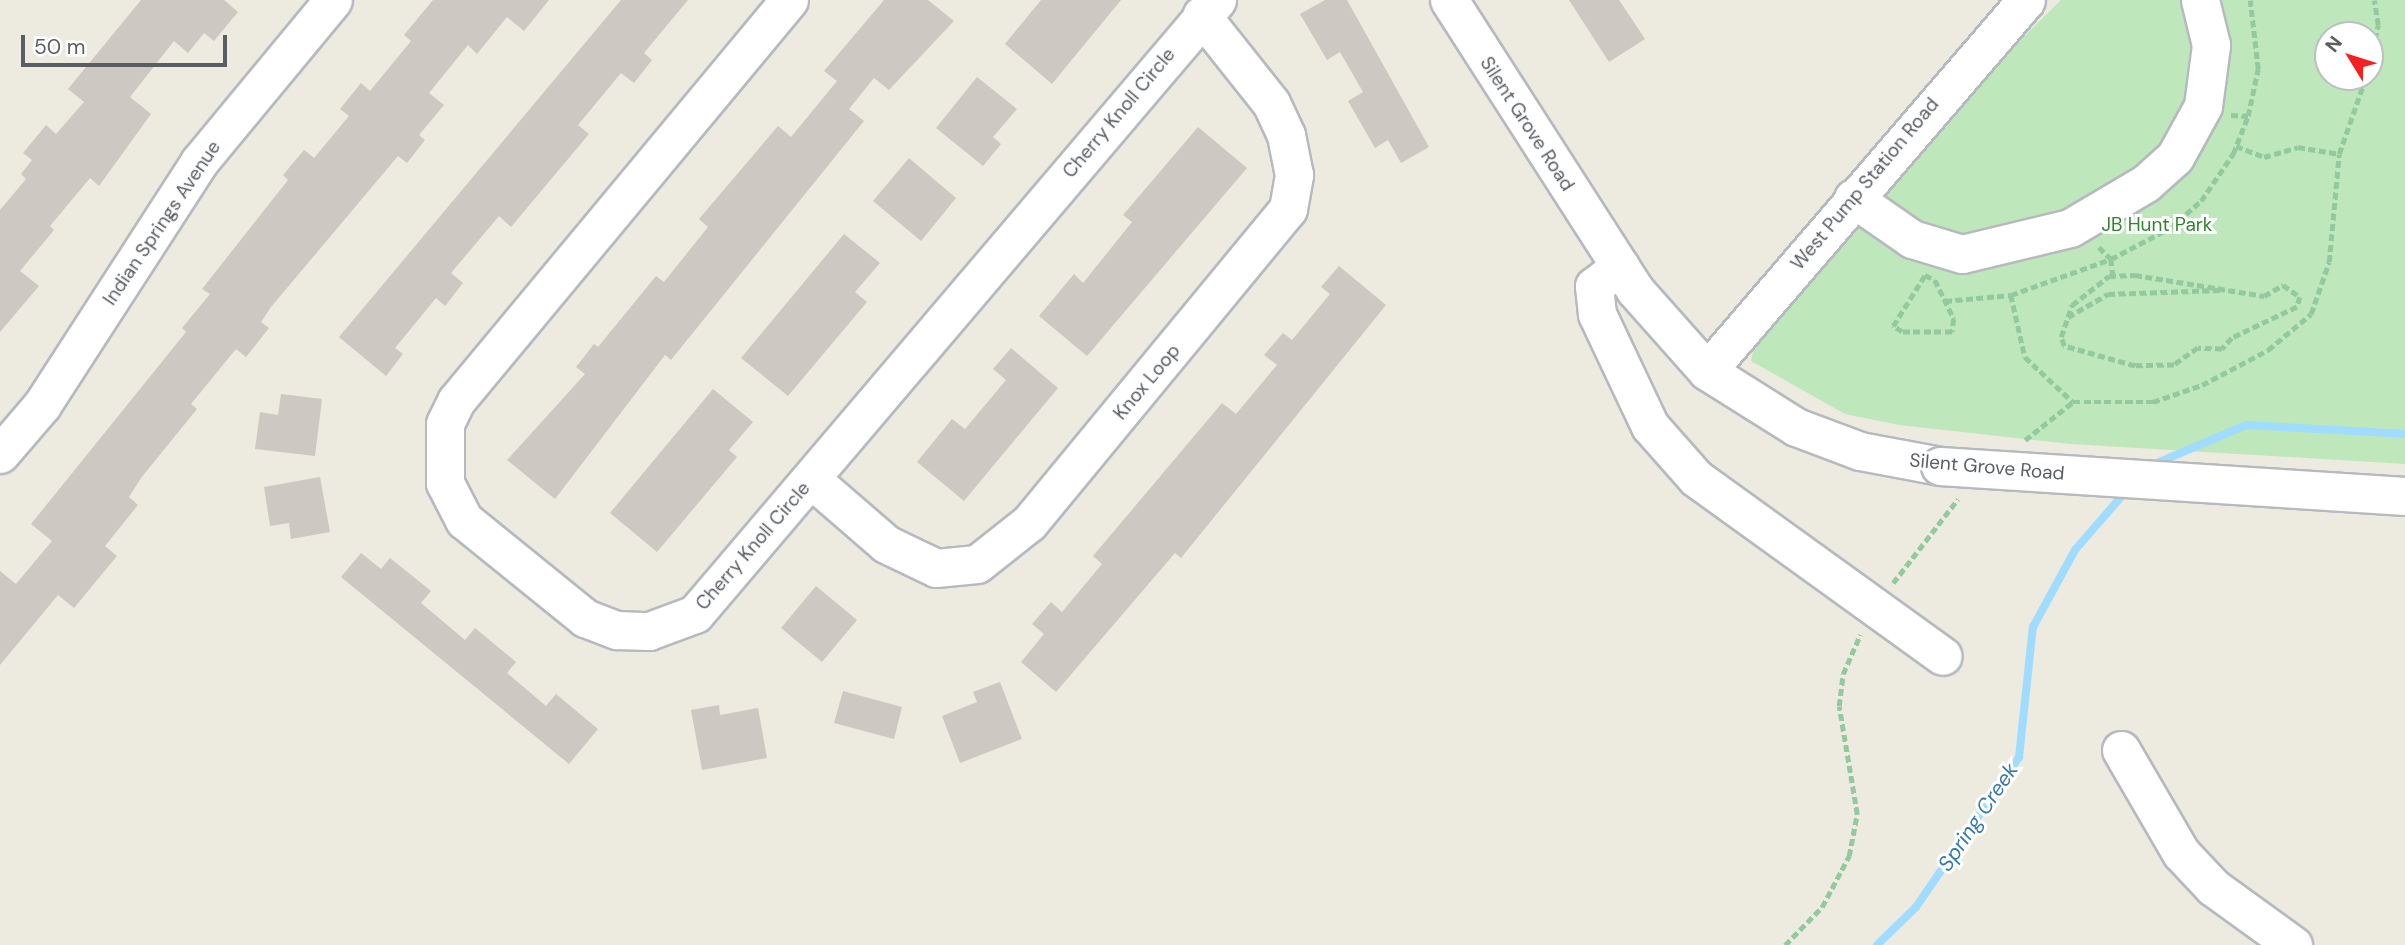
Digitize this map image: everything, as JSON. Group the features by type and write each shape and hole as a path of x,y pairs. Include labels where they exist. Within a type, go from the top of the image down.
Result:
{"street":[{"name":"Indian Springs Avenue","path":"0,454 42,405 199,162 333,0"},
{"name":"Cherry Knoll Circle","path":"789,0 456,401 440,454 449,500 464,520 585,618 617,630 649,632 695,614 1209,7"},
{"name":"Silent Grove Road","path":"1449,0 1620,266 1707,371 1797,427 1860,451 1940,466 2405,496"},
{"name":"West Pump Station Road","path":"1707,371 2026,0"},
{"path":"1853,198 1912,239 1962,254 2070,228 2146,183 2175,156 2203,106 2211,46 2200,0"},
{"name":"Knox Loop","path":"811,479 886,544 936,568 977,564 1029,523 1288,209 1294,175 1286,135 1271,103 1209,7"},
{"path":"1620,266 1594,286 1597,314 1650,426 1696,478 1943,656"},
{"path":"2122,750 2181,853 2213,887 2293,945"}],"path":[{"path":"2374,0 2377,21"},
{"path":"2236,146 2264,157 2298,147 2339,154"},
{"path":"2110,259 2113,276"},
{"path":"1925,275 1935,280 1954,319 1952,332 1902,332 1893,326 1916,282 1925,275"},
{"path":"2113,276 2228,290 2263,296 2283,285 2300,297 2297,307 2232,338 2221,349 2198,348 2174,365 2135,366 2077,353 2061,337 2073,304 2113,276"},
{"path":"2068,317 2108,293 2228,290"},
{"path":"2011,295 2025,356 2073,402"}],"green space":[{"name":"JB Hunt Park","path":"2061,0 2405,0 2405,464 2071,444 1899,425 1845,414 1751,361 1759,322 1854,204"}],"building":[{"path":"141,0 224,0 238,12 214,41 204,33 188,53 174,41 130,97 151,114 99,186 90,178 50,226 54,230 20,271 39,286 0,332 0,210 26,179 21,174 32,160 23,153 46,125 56,134 84,102 68,89"},
{"path":"433,0 549,0 524,31 507,17 477,54 468,45 429,93 444,105 419,135 425,140 407,163 398,156 271,307 261,322 269,328 246,357 236,349 191,404 197,409 141,478 129,497 138,505 105,546 117,556 74,608 58,595 0,665 0,571 16,584 52,541 31,524 186,332 182,328 210,294 202,289 288,180 283,175 304,150 314,158 349,116 340,109 361,83 370,91 411,41 404,35"},
{"path":"621,0 688,0 644,53 652,60 634,83 621,73 578,125 589,134 511,227 499,216 451,273 463,283 445,306 436,298 395,348 403,354 386,376 339,337"},
{"path":"884,0 928,0 954,21 889,90 874,78 849,109 864,121 671,360 665,355 555,499 507,460 585,374 576,367 594,344 598,347 656,276 664,282 708,227 699,219 778,126 791,137 837,81 824,71"},
{"path":"1041,0 1121,0 1052,84 1005,44"},
{"path":"1325,0 1347,0 1429,147 1401,163 1388,140 1375,148 1348,101 1363,92 1340,52 1327,60 1300,14"},
{"path":"1569,0 1619,0 1645,39 1609,62"},
{"path":"977,77 1017,109 993,137 1001,144 983,166 936,128"},
{"path":"1198,127 1247,168 1087,356 1039,316 1074,274 1083,283 1132,222 1123,215"},
{"path":"909,158 956,198 921,241 873,201"},
{"path":"844,234 880,263 855,292 867,302 788,396 741,358"},
{"path":"1339,266 1386,305 1181,558 1175,553 1056,692 1021,662 1044,634 1032,624 1051,602 1062,612 1102,564 1093,556 1222,403 1236,414 1277,365 1264,355 1283,333 1292,340 1330,294 1321,287"},
{"path":"1011,348 1058,388 964,501 917,462 952,419 965,429 1006,380 993,369"},
{"path":"713,389 753,422 729,450 737,457 657,552 610,513"},
{"path":"281,394 322,399 315,456 255,449 260,412 278,415"},
{"path":"320,477 330,532 291,539 289,523 270,526 264,487"},
{"path":"361,553 381,569 390,558 431,591 421,603 465,640 475,628 516,662 507,673 546,706 556,694 598,729 569,764 341,577"},
{"path":"816,586 857,620 822,662 781,628"},
{"path":"1000,682 1022,739 960,763 942,716 977,702 973,692"},
{"path":"843,691 902,707 894,739 834,723"},
{"path":"719,705 720,715 758,708 767,758 702,770 691,710"}],"waterway":[{"name":"Spring Creek","path":"2150,466 2246,425 2405,434"},
{"name":"Spring Creek","path":"1877,945 1916,907 2019,757 2033,627 2075,550 2127,490"}]}
